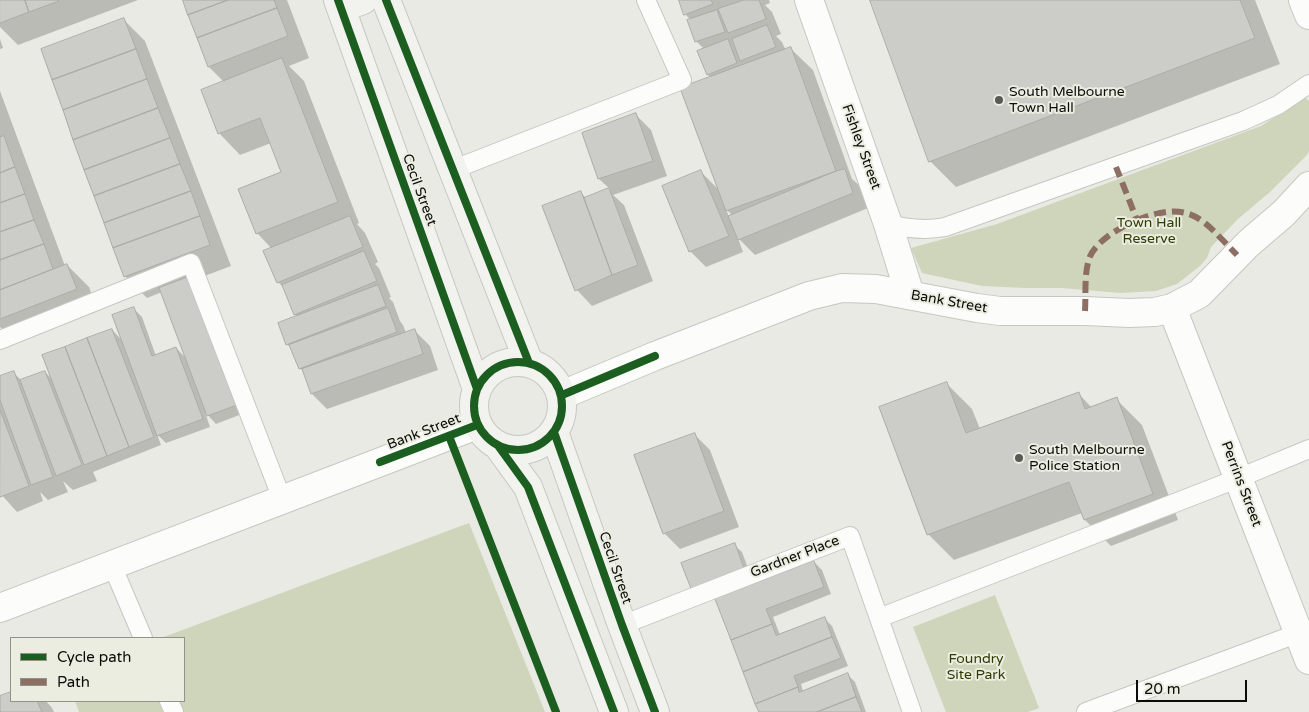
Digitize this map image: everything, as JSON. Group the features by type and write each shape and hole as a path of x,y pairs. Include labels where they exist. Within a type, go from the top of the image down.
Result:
{"street":[{"path":"386,0 529,363"},
{"name":"Fishley Street","path":"808,0 888,224 910,294"},
{"path":"1303,0 1309,15"},
{"name":"Cecil Street","path":"347,3 477,389"},
{"name":"Bank Street","path":"562,395 655,356 820,293 849,288 876,289 910,294 1000,311 1085,311 1115,314 1155,312 1172,308 1199,294 1249,243 1284,213 1309,186"},
{"name":"Perrins Street","path":"1172,308 1239,478 1300,621 1309,660"},
{"path":"499,447 515,451 531,450 549,440 559,427 563,411 562,395 555,381 543,369 529,363 514,362 500,366 485,376 477,389 474,404 477,424 486,437 499,447 528,487 614,712"},
{"name":"Bank Street","path":"0,608 477,424"},
{"name":"Cecil Street","path":"554,432 655,712"}],"lane":[{"path":"452,170 682,80 646,0"},
{"path":"888,224 928,230 953,225 1261,114 1309,84"},
{"path":"0,340 191,263 282,499"},
{"path":"879,618 1309,449"},
{"name":"Gardner Place","path":"622,624 850,536 912,712"},
{"path":"112,565 143,637"},
{"path":"1086,712 1300,621"}],"green space":[{"name":"Town Hall Reserve","path":"1305,97 1309,101 1309,151 1307,155 1270,192 1238,219 1211,247 1207,258 1200,266 1177,284 1156,291 1121,293 1061,288 982,286 922,273 911,248 997,224 1261,126"},
{"path":"469,523 545,712 79,712 75,702 185,702 185,637 164,637"},
{"name":"Foundry Site Park","path":"995,595 1039,708 1028,712 946,712 913,627"}],"building":[{"path":"0,0 25,0 29,12 0,23"},
{"path":"25,0 58,0 59,1 29,12"},
{"path":"183,0 228,0 188,15"},
{"path":"228,0 274,0 277,8 197,38 188,15"},
{"path":"679,0 711,0 713,4 684,15"},
{"path":"744,0 759,0 766,19 728,33 718,9"},
{"name":"South Melbourne Town Hall","path":"870,0 1240,0 1255,38 929,162"},
{"path":"277,8 288,36 208,67 197,38"},
{"path":"717,10 725,32 695,42 687,20"},
{"path":"124,18 136,49 52,80 41,49"},
{"path":"767,25 776,47 740,61 732,39"},
{"path":"728,39 737,63 707,75 697,51"},
{"path":"791,47 836,171 726,211 680,88"},
{"path":"136,49 147,79 63,110 52,80"},
{"path":"282,58 338,202 256,234 238,189 281,172 260,118 218,134 201,90"},
{"path":"147,79 158,108 73,140 63,110"},
{"path":"158,108 170,138 84,170 73,140"},
{"path":"636,113 653,161 598,179 582,133"},
{"path":"4,136 15,167 0,173 0,137"},
{"path":"170,138 180,164 94,196 84,170"},
{"path":"180,164 191,191 104,223 94,196"},
{"path":"15,167 25,194 0,203 0,173"},
{"path":"845,169 853,193 738,240 728,216"},
{"path":"701,170 729,236 689,252 662,186"},
{"path":"609,188 638,265 612,275 584,198"},
{"path":"191,191 200,216 113,248 104,223"},
{"path":"581,191 612,275 575,291 542,206"},
{"path":"25,194 34,220 0,232 0,203"},
{"path":"200,216 210,245 124,277 113,248"},
{"path":"350,216 363,247 277,283 263,251"},
{"path":"34,220 44,244 0,260 0,232"},
{"path":"44,244 53,269 0,290 0,260"},
{"path":"364,251 377,281 294,315 282,285"},
{"path":"67,264 77,289 0,319 0,290"},
{"path":"191,276 240,404 207,416 159,288"},
{"path":"378,285 386,306 286,345 278,323"},
{"path":"134,307 152,356 176,347 203,419 157,436 112,315"},
{"path":"388,308 397,332 299,369 289,345"},
{"path":"112,329 154,437 129,447 87,338"},
{"path":"415,329 423,354 311,394 302,369"},
{"path":"87,338 129,447 107,456 65,347"},
{"path":"65,347 107,456 84,465 42,355"},
{"path":"14,371 53,477 31,485 0,400 0,376"},
{"path":"45,371 82,465 56,476 20,380"},
{"name":"South Melbourne Police Station","path":"947,382 966,433 1079,392 1085,409 1117,397 1153,494 1084,520 1069,482 927,535 879,407"},
{"path":"0,410 29,486 0,497"},
{"path":"695,433 724,511 663,534 634,455"},
{"path":"735,543 745,571 692,591 681,563"},
{"path":"814,561 824,587 766,609 772,624 731,640 715,599"},
{"path":"825,617 832,637 743,672 731,640 772,624 776,635"},
{"path":"832,637 841,658 794,676 798,687 755,704 743,672"},
{"path":"848,673 856,697 817,712 759,712 755,704 798,687 799,692"},
{"path":"10,692 10,702 37,702 42,712 0,712 0,696"},
{"path":"856,697 862,712 817,712"}],"marked path":[{"path":"1085,311 1086,272 1092,252 1109,235 1137,220 1116,167"},
{"path":"1137,220 1155,214 1183,212 1194,216 1204,223 1237,255"}],"cycle path":[{"path":"338,0 477,389"},
{"path":"386,0 529,363"},
{"path":"562,395 655,356"},
{"path":"509,362 527,362 543,369 555,381 562,397 562,406 562,415 555,431 543,443 527,450 509,450 493,443 481,431 474,415 474,397 481,381 493,369 509,362"},
{"path":"380,462 477,425"},
{"path":"554,432 622,625 655,712"},
{"path":"449,436 556,712"},
{"path":"499,447 528,487 614,712"}],"place":[{"name":"South Melbourne Town Hall","path":"999,100"},
{"name":"South Melbourne Police Station","path":"1019,458"}]}
